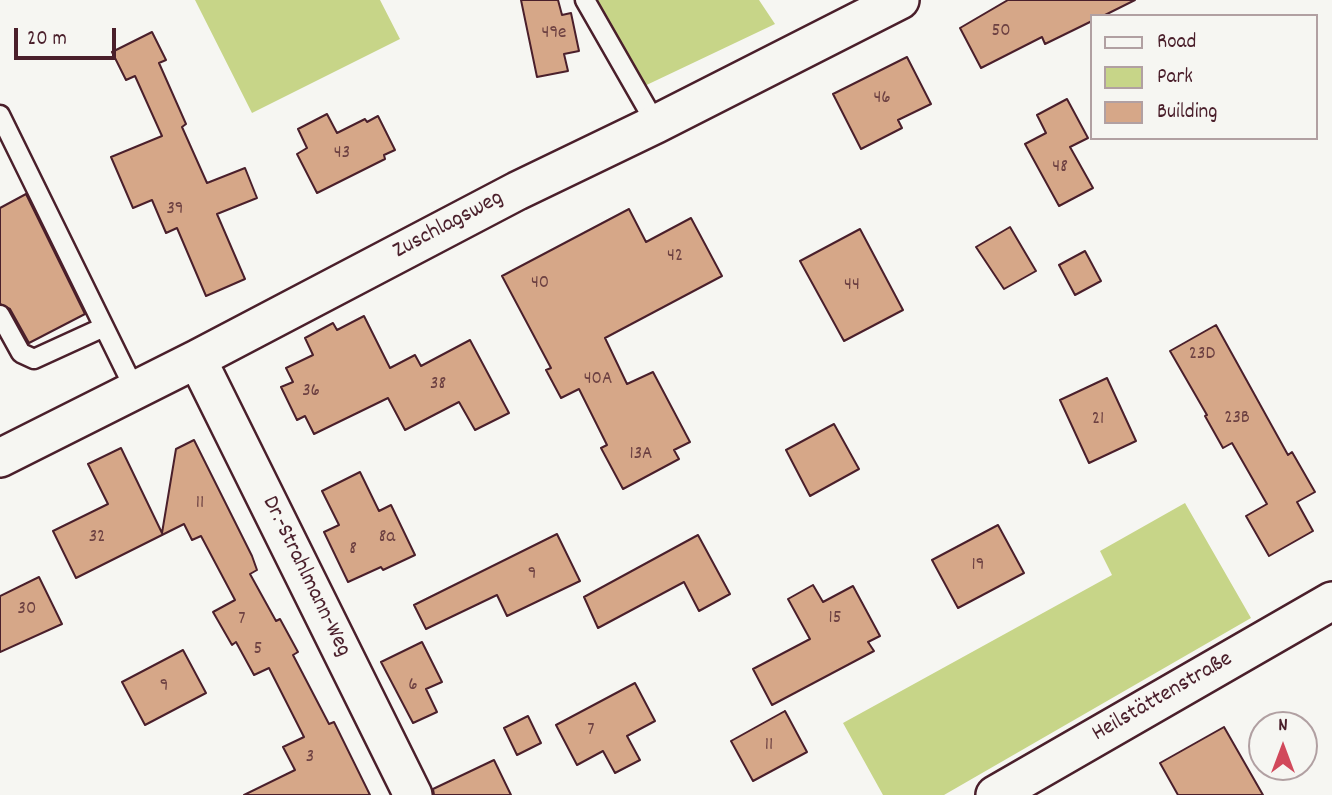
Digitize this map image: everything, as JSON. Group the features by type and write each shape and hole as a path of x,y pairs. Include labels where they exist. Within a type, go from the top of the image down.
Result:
{"street":[{"name":"Zuschlagsweg","path":"0,458 197,359 517,191 900,0"},
{"name":"Dr.-Strahlmann-Weg","path":"197,359 413,795"},
{"name":"Heilstättenstraße","path":"995,795 1332,601"}],"lane":[{"path":"585,0 656,124"},
{"path":"0,115 135,390"},
{"path":"0,315 21,353 34,359 104,327"}],"green space":[{"path":"195,0 380,0 400,39 252,113"},
{"path":"590,0 759,0 775,24 636,90"},
{"path":"1185,503 1251,618 944,795 883,795 843,723 1112,575 1100,551"}],"building":[{"path":"521,0 558,0 562,15 571,13 579,51 564,54 568,71 537,77"},
{"path":"1008,0 1135,0 1107,14 1090,14 1090,22 1045,44 1042,37 981,68 960,28"},
{"path":"152,32 166,60 159,63 186,124 182,127 207,183 245,168 257,198 217,214 245,279 206,296 177,228 166,233 152,200 133,208 111,157 162,136 135,76 126,80 112,52"},
{"path":"907,57 931,104 898,120 902,128 861,149 833,94"},
{"path":"1067,99 1088,138 1070,147 1093,188 1059,206 1025,144 1046,133 1037,115"},
{"path":"327,114 337,133 365,119 367,122 378,116 395,150 384,155 385,159 317,193 297,154 307,148 298,129"},
{"path":"26,194 85,314 29,343 10,309 0,304 0,208"},
{"path":"629,209 646,242 691,218 722,276 605,338 627,384 653,372 690,442 674,450 679,459 623,489 601,448 607,445 579,389 561,398 546,370 551,368 502,276"},
{"path":"1010,227 1036,271 1004,289 976,247"},
{"path":"860,229 903,310 844,341 800,261"},
{"path":"1085,251 1101,281 1075,295 1059,265"},
{"path":"364,316 390,368 415,355 421,366 470,340 509,413 475,430 459,402 405,430 388,398 314,434 305,416 297,420 281,387 293,382 286,368 313,355 305,338 333,323 337,330"},
{"path":"1216,325 1288,455 1292,452 1315,492 1297,502 1313,531 1269,556 1246,516 1267,504 1232,443 1223,448 1170,351"},
{"path":"1107,378 1136,441 1089,463 1060,400"},
{"path":"834,424 859,469 810,496 786,450"},
{"path":"194,440 252,556 257,570 250,574 276,621 280,619 298,652 293,655 329,724 334,722 370,795 244,795 295,770 283,747 304,737 269,668 254,675 236,642 232,645 213,612 235,600 201,536 192,540 184,524 76,578 53,531 108,504 88,464 121,448 162,533 176,449"},
{"path":"360,472 379,511 391,505 415,555 348,582 324,532 339,525 322,491"},
{"path":"998,525 1024,573 958,608 932,560"},
{"path":"557,534 580,581 507,616 497,595 426,629 414,605"},
{"path":"698,535 730,594 699,611 684,582 598,628 584,597"},
{"path":"39,577 62,624 0,652 0,596"},
{"path":"813,585 823,602 853,586 880,636 868,642 874,651 772,705 753,669 810,639 788,599"},
{"path":"422,642 442,682 426,689 437,712 413,723 381,662"},
{"path":"183,650 206,693 145,725 122,682"},
{"path":"635,683 655,721 627,736 640,760 615,773 603,751 577,765 556,725"},
{"path":"785,711 807,752 753,781 731,741"},
{"path":"528,716 541,743 517,755 504,728"},
{"path":"1224,727 1248,769 1248,781 1255,781 1263,795 1178,795 1160,763"},
{"path":"494,760 511,795 434,795 433,789"}]}
